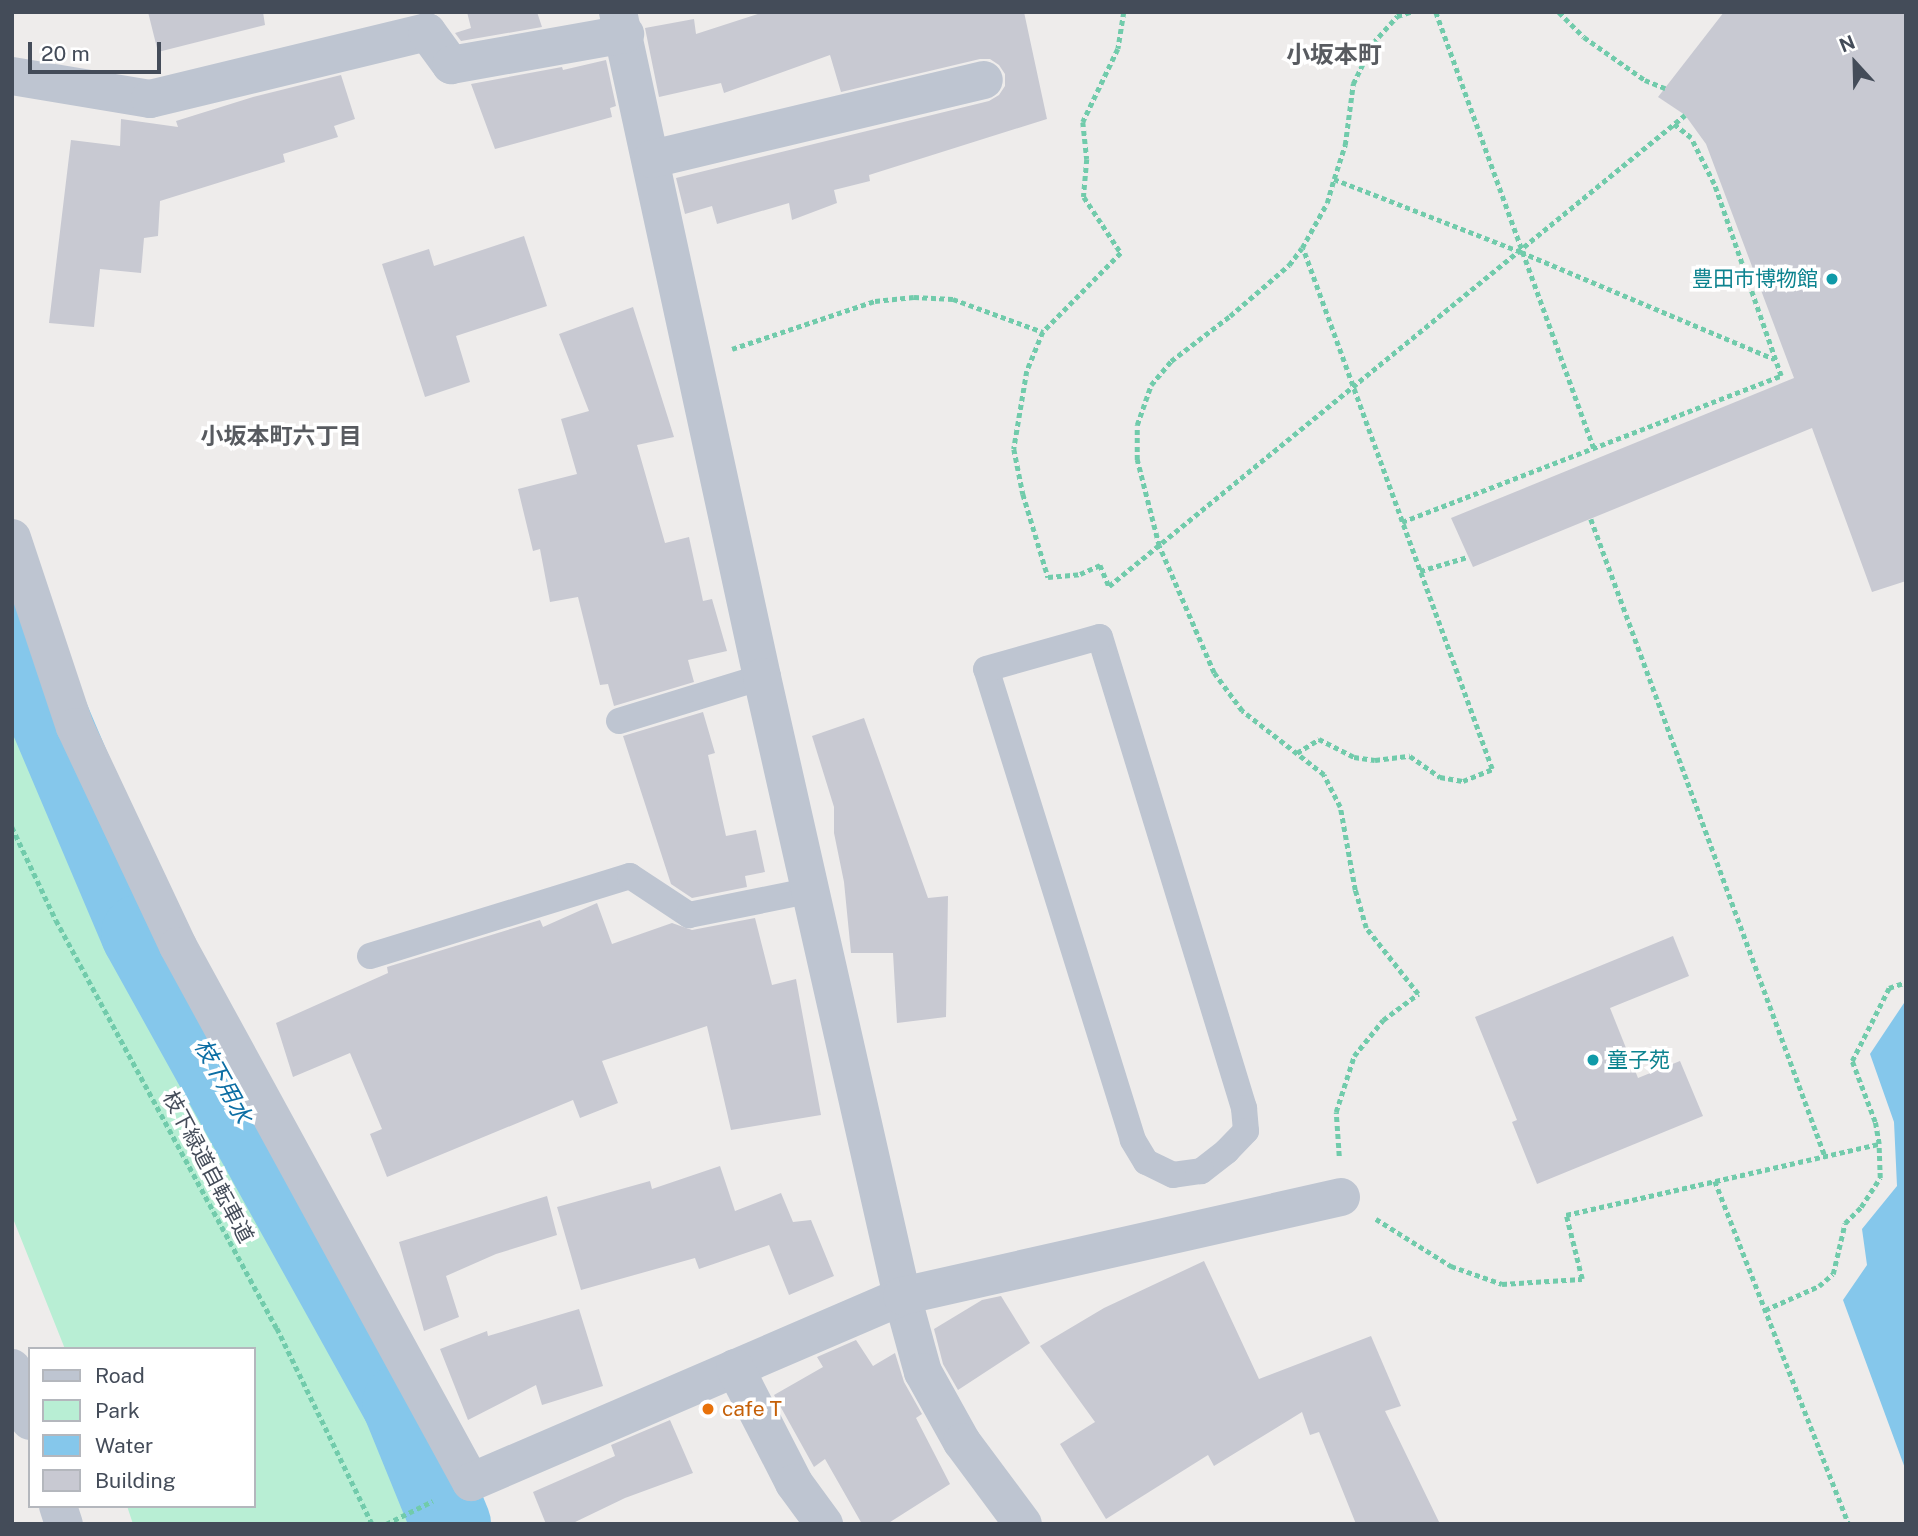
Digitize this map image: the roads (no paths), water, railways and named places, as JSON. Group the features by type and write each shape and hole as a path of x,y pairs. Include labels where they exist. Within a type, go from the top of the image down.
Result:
{"street":[{"path":"12,76 150,99 427,32 451,65 622,23 762,677 813,890 902,1296 923,1372 962,1442 1023,1524"},
{"path":"652,159 985,80"},
{"path":"12,537 75,727 178,946 471,1482 902,1296 1341,1197"},
{"path":"12,1368 28,1415"},
{"path":"735,1368 794,1483 824,1524"}],"lane":[{"path":"1100,637 1244,1108 1246,1131 1227,1151 1201,1171 1173,1175 1146,1162 1133,1140 986,669 1100,637"},
{"path":"619,721 762,677"},
{"path":"370,956 630,876 689,915 813,890"}],"water":[{"path":"1906,1000 1906,1471 1843,1300 1867,1265 1862,1229 1897,1186 1894,1122 1870,1054"}],"waterway":[{"name":"枝下用水","path":"12,630 141,934 402,1404 451,1524"}],"place":[{"name":"豊田市博物館","path":"1832,279"},
{"name":"童子苑","path":"1593,1060"},
{"name":"cafe T","path":"708,1409"}],"district":[{"name":"小坂本町","path":"1334,55"},
{"name":"小坂本町六丁目","path":"281,436"}]}
